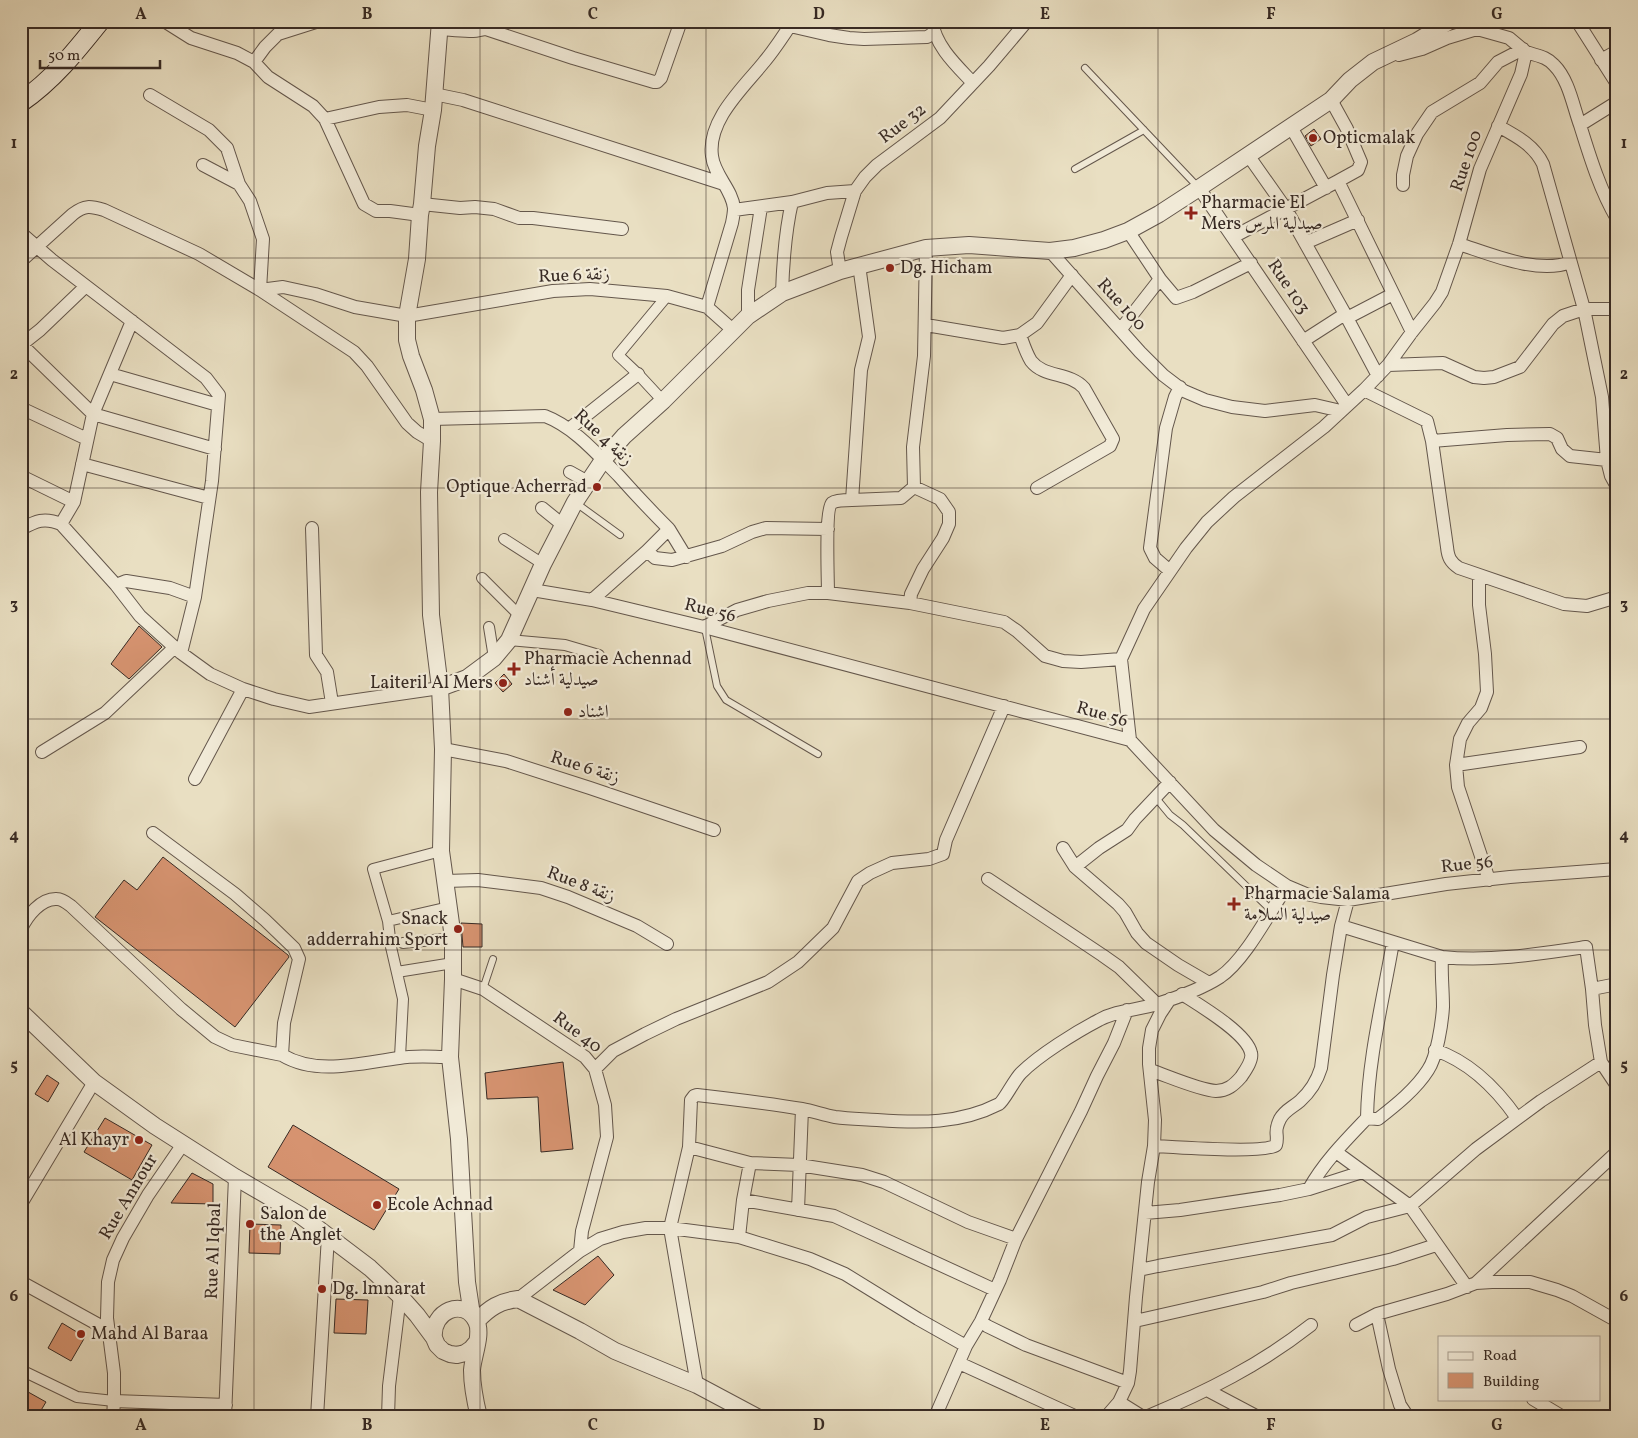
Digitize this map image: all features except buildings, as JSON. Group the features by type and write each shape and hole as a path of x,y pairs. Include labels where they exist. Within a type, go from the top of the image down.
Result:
{"main road":[{"path":"21,102 68,62 100,21"}],"street":[{"path":"164,21 191,38 237,53 254,62 268,77 313,106 325,119 364,204 376,211 475,207 494,209 519,218 622,229"},
{"path":"254,62 278,34 320,21"},
{"path":"21,1012 94,1082 154,1126 300,1215 370,1268 417,1315 443,1351 457,1355 472,1349 479,1336 469,1315 459,1139 450,1056 453,971 452,938 441,851 443,749 440,688 431,615 429,492 432,419 424,390 411,356 406,316 417,259 427,146 434,102 440,25 473,31 486,29 498,21"},
{"path":"486,29 573,58 657,82 661,78 681,21"},
{"name":"Rue 32","path":"840,270 838,252 855,191 864,177 877,165 940,118 1027,21"},
{"path":"21,529 36,521 51,520 61,524 116,585 140,616 178,650 210,674 243,689 309,707 440,688 468,678 494,658 509,640 543,564 575,502 603,460 624,436 748,316 782,293 840,270 926,248 969,245 1050,251 1074,248 1128,231 1159,214 1331,100 1350,80 1373,62 1417,41 1450,21"},
{"path":"1577,21 1617,84"},
{"path":"707,307 732,223 734,210 733,202 715,168 711,145 725,110 773,50 791,24 829,35 864,39 928,37 933,27"},
{"path":"933,27 954,61 973,83"},
{"path":"1373,62 1422,49 1447,38 1477,29 1504,36 1514,41 1525,51 1543,56 1556,67 1572,99 1607,202 1617,219"},
{"path":"1404,185 1403,175 1407,156 1417,134 1432,112 1480,83 1498,62 1525,51"},
{"name":"Rue 100","path":"1121,659 1144,608 1208,522 1234,497 1324,427 1364,390 1388,366 1412,332 1427,315 1442,292 1459,244 1480,168 1521,74 1525,51"},
{"path":"1601,60 1617,51"},
{"path":"150,95 210,130 227,148 239,184 250,201 262,239 260,290"},
{"path":"325,119 379,107 463,100 724,184"},
{"path":"1233,237 1358,170 1361,162 1347,129 1331,100"},
{"path":"1580,125 1617,102"},
{"path":"1498,126 1531,146 1543,164 1584,310 1599,374 1607,460 1611,476 1617,487"},
{"path":"1291,127 1326,188"},
{"path":"1248,154 1286,210 1378,376"},
{"path":"203,165 239,184"},
{"path":"1338,181 1412,332"},
{"name":"Rue 103","path":"1199,188 1303,341 1344,408"},
{"path":"734,210 792,202 827,193 855,191"},
{"path":"782,293 787,222 792,202"},
{"path":"21,261 72,214 82,208 92,207 104,210 199,254 260,290 354,352 367,366 407,423 432,442"},
{"path":"748,316 748,290 761,207"},
{"path":"1305,243 1358,220"},
{"path":"1128,231 1160,279 1176,298 1182,297 1251,263"},
{"path":"21,233 37,248 206,378 219,395 209,498 194,597 178,650 105,713 42,752"},
{"path":"1459,244 1537,266 1557,266 1570,262"},
{"path":"914,487 913,447 926,325 926,248"},
{"name":"Rue 100","path":"1050,251 1140,352 1163,375 1204,400 1232,407 1265,411 1315,405 1344,408"},
{"path":"852,500 860,384 862,365 869,337 859,265"},
{"path":"926,325 1003,338 1020,334 1037,323 1072,275"},
{"path":"1121,329 1160,279"},
{"path":"86,286 22,345 93,414 214,449"},
{"name":"Rue 6 زنقة","path":"260,290 283,287 315,294 355,307 406,316 553,290 590,288 668,296 707,307 734,331"},
{"path":"1303,341 1346,316 1394,294"},
{"path":"662,401 618,354 668,296"},
{"path":"1388,366 1443,363 1479,378 1489,378 1520,367 1553,324 1563,316 1584,310 1617,309"},
{"path":"61,524 74,502 93,414 132,321"},
{"path":"1020,334 1030,360 1036,366 1045,371 1079,382 1113,439 1110,446 1038,488"},
{"path":"110,374 218,405"},
{"path":"568,429 638,374"},
{"path":"1170,571 1155,558 1150,548 1166,428 1175,397 1180,387"},
{"path":"1364,390 1425,419 1429,425 1448,556 1454,565 1564,604 1587,606 1617,596"},
{"path":"21,408 87,439"},
{"name":"Rue 4 زنقة","path":"432,419 545,416 558,420 603,460 669,529 686,557"},
{"path":"1432,441 1507,435 1550,434 1557,438 1562,450 1570,456 1607,460"},
{"path":"82,464 209,498"},
{"path":"570,472 588,482"},
{"path":"21,476 74,502"},
{"path":"828,593 828,529 831,504 852,500 900,498 914,487"},
{"path":"910,604 922,569 943,538 949,524 949,512 940,499 914,487"},
{"path":"542,508 563,525"},
{"path":"312,528 316,655 327,672 332,703"},
{"path":"647,551 655,558 672,560 722,546 752,532 766,528 828,529"},
{"path":"592,600 669,529"},
{"path":"504,539 543,564"},
{"path":"1478,575 1487,692 1481,708 1468,723 1460,739 1456,765 1458,787 1489,880"},
{"path":"482,578 520,615"},
{"path":"116,585 126,581 170,588 194,597"},
{"name":"Rue 56","path":"532,590 592,600 704,627 1130,740 1214,830 1256,865 1287,886 1313,896 1348,900 1446,884 1617,869"},
{"path":"704,627 737,610 768,601 808,593 828,593 910,604 1004,622 1017,631 1044,656 1064,661 1080,662 1121,659 1130,740"},
{"path":"489,627 494,658"},
{"path":"509,640 565,645 599,656"},
{"path":"194,779 243,689"},
{"path":"595,1069 613,1051 645,1034 676,1019 768,982 798,962 833,928 858,882 870,873 892,863 929,859 943,854 946,840 1004,706"},
{"path":"1456,765 1580,747"},
{"name":"Rue 6 زنقة","path":"443,749 506,762 714,830"},
{"path":"1075,867 1099,848 1127,830 1170,782"},
{"path":"153,833 235,894 294,948 299,959 284,1023 282,1055"},
{"path":"1063,848 1075,867 1125,912 1137,933 1146,943 1178,965 1210,983"},
{"path":"400,1057 403,999 391,947 388,921 373,868 441,851"},
{"path":"988,879 1108,959 1157,1004"},
{"name":"Rue 8 زنقة","path":"446,881 478,880 542,888 637,926 668,944"},
{"path":"697,1385 670,1228 689,1147 691,1100 694,1096 745,1100 802,1109 835,1117 934,1122 965,1117 1002,1102 1020,1074 1054,1048 1100,1019 1127,1010 1157,1004 1221,977 1244,952 1287,886"},
{"path":"21,929 30,913 40,905 56,898 62,900 71,906 181,1009 215,1037 232,1045 282,1055 298,1063 324,1067 377,1062 400,1057 450,1056"},
{"path":"1154,1146 1270,1149 1276,1145 1275,1129 1281,1117 1286,1110 1300,1101 1307,1093 1316,1081 1321,1068 1329,1000 1341,926 1348,900"},
{"path":"388,921 449,907"},
{"path":"1341,926 1442,957 1459,959 1586,948 1596,1039 1601,1062 1617,1086"},
{"path":"403,943 452,938"},
{"path":"1309,1189 1321,1170 1367,1118 1369,1082 1375,1040 1393,942"},
{"path":"1367,1118 1378,1119 1412,1088 1429,1069 1435,1050 1443,1008 1442,957"},
{"path":"397,972 453,971"},
{"name":"Rue 40","path":"453,971 585,1057 595,1069 606,1105 607,1137 582,1231 580,1251"},
{"path":"1592,989 1617,984"},
{"path":"1150,1070 1207,1090 1218,1091 1232,1086 1252,1057 1250,1050 1239,1035 1218,1018 1182,994"},
{"path":"1106,1417 1119,1402 1128,1383 1135,1321 1138,1270 1154,1146 1155,1120 1148,1056 1152,1030 1170,999"},
{"path":"934,1417 966,1346 981,1321 1016,1239 1114,1043 1127,1010"},
{"path":"1435,1050 1454,1058 1472,1069 1496,1091 1517,1118"},
{"path":"1138,1270 1332,1235 1367,1216 1410,1206 1476,1149 1517,1118 1601,1062"},
{"path":"21,1204 94,1082"},
{"path":"798,1210 802,1109"},
{"name":"Rue Annour","path":"113,1417 114,1373 107,1318 108,1282 113,1260 123,1238 148,1195 183,1144"},
{"path":"689,1147 750,1162 799,1165 833,1170 884,1182 968,1222 1016,1239"},
{"path":"1336,1152 1410,1206 1436,1245 1471,1285"},
{"path":"1471,1285 1617,1152"},
{"path":"739,1237 750,1162"},
{"path":"1146,1213 1180,1210 1280,1195 1309,1189 1362,1172"},
{"name":"Rue Al Iqbal","path":"226,1411 226,1360 235,1177"},
{"path":"743,1200 834,1216 995,1290"},
{"path":"518,1299 580,1251 600,1239 646,1228 670,1228 739,1237 810,1259 845,1274 966,1346"},
{"path":"317,1417 328,1236"},
{"path":"1135,1321 1214,1304 1364,1266 1436,1245"},
{"path":"21,1282 108,1330"},
{"path":"1356,1326 1377,1314 1471,1285 1520,1282 1541,1285 1572,1296 1617,1321"},
{"path":"388,1417 389,1386 400,1296"},
{"path":"434,1338 435,1323 444,1312 469,1315 485,1312 506,1300 518,1299 615,1351 697,1385 753,1415"},
{"path":"1377,1314 1394,1388 1400,1405 1406,1414 1412,1417"},
{"path":"417,1315 439,1317"},
{"path":"981,1321 986,1326 1026,1345 1128,1383"},
{"path":"1119,1402 1145,1417 1207,1390 1255,1365 1287,1344 1311,1325"},
{"path":"476,1343 472,1371 480,1417"},
{"path":"457,1355 472,1371"},
{"path":"959,1363 1077,1417"},
{"path":"21,1370 76,1398 226,1411"},
{"path":"1207,1390 1258,1417"},
{"path":"1535,1400 1562,1417"}],"lane":[{"path":"1085,68 1199,188"},
{"path":"1075,169 1144,130"},
{"path":"575,502 620,535"},
{"path":"704,627 717,686 726,700 818,754"},
{"path":"1156,798 1170,816 1183,825 1271,910"},
{"path":"482,989 493,960"}],"place":[{"name":"Opticmalak","path":"1313,138"},
{"name":"Pharmacie El Mers صيدلية المرس","path":"1191,213"},
{"name":"Dg. Hicham","path":"890,268"},
{"name":"Optique Acherrad","path":"597,487"},
{"name":"Pharmacie Achennad صيدلية أشناد","path":"514,669"},
{"name":"Laiteril Al Mers","path":"503,683"},
{"name":"اشناد","path":"568,712"},
{"name":"Pharmacie Salama صيدلية السلامة","path":"1234,904"},
{"name":"Snack adderrahim Sport","path":"458,929"},
{"name":"Al Khayr","path":"139,1140"},
{"name":"Ecole Achnad","path":"377,1205"},
{"name":"Salon de the Anglet","path":"250,1224"},
{"name":"Dg. lmnarat","path":"322,1289"},
{"name":"Mahd Al Baraa","path":"81,1334"}]}
